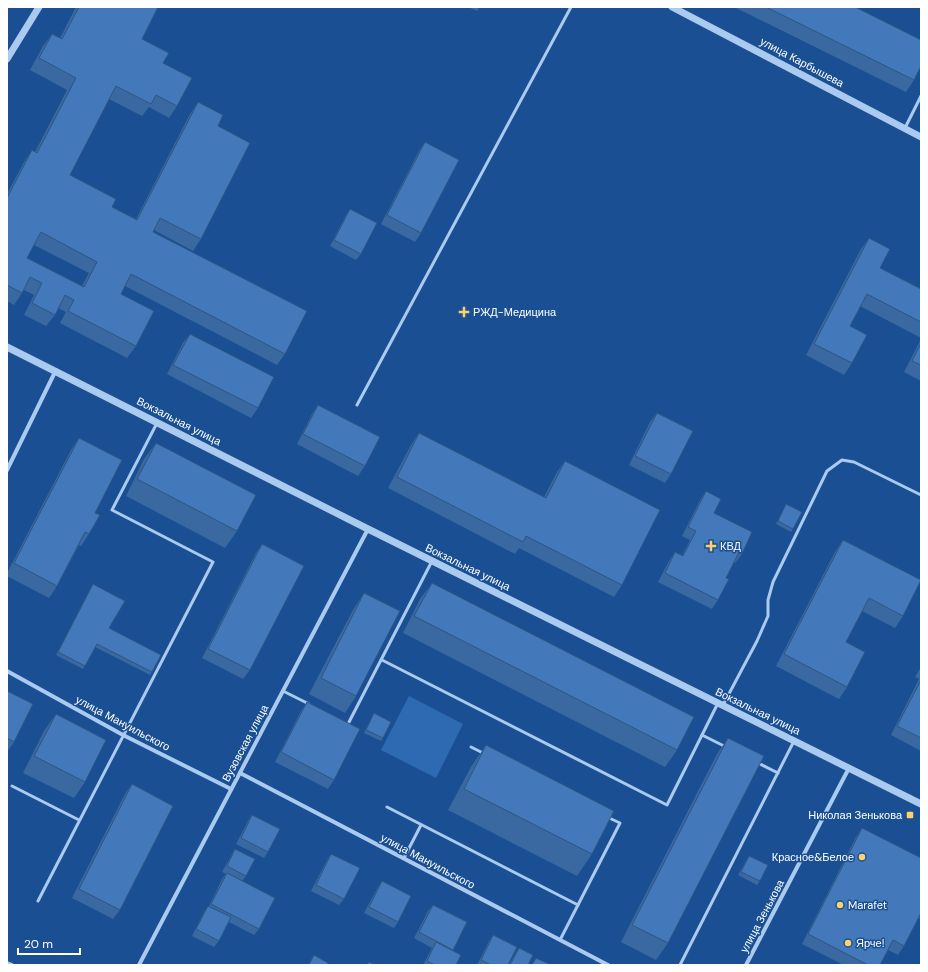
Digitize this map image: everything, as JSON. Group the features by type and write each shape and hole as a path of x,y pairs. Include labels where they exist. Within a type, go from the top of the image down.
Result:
{"street":[{"path":"7,59 39,7"},
{"name":"улица Карбышева","path":"672,7 921,137"},
{"name":"Вокзальная улица","path":"7,347 56,370 368,529 921,804"},
{"path":"7,470 56,370"},
{"name":"Вузовская улица","path":"140,965 368,529"},
{"name":"улица Мануильского","path":"7,671 123,735 231,789"},
{"name":"улица Зенькова","path":"746,965 849,768"},
{"name":"улица Мануильского","path":"240,773 608,965"},
{"path":"7,963 12,965"}],"lane":[{"path":"357,405 571,7"},
{"path":"905,128 921,96"},
{"path":"38,901 213,562 112,510 157,422"},
{"path":"382,660 666,805 702,735 757,641 768,616 768,600 773,582 827,471 842,460 854,462 921,496"},
{"path":"344,722 348,724 432,561"},
{"path":"283,691 312,706"},
{"path":"702,735 730,749"},
{"path":"680,965 794,741"},
{"path":"471,747 492,758"},
{"path":"750,759 778,773"},
{"path":"12,786 79,820"},
{"path":"387,807 578,905"},
{"path":"560,940 620,823 606,816"},
{"path":"404,858 421,824"}],"shaded area":[{"path":"409,696 463,724 436,778 381,750"}],"building":[{"path":"79,7 158,7 142,39 169,53 163,63 192,78 177,106 156,95 151,104 116,86 70,175 116,199 112,207 137,220 198,102 223,115 218,126 250,143 201,239 160,218 153,232 307,311 285,354 131,274 121,294 154,311 136,346 68,311 74,300 65,295 55,315 32,303 42,283 30,277 22,293 7,285 7,198 32,150 37,153 76,78 39,58 52,34 62,39","holes":["41,232 97,262 84,287 27,258"]},
{"path":"766,7 855,7 921,40 921,66 914,80"},
{"path":"425,142 459,160 421,233 387,215"},
{"path":"350,209 377,223 361,254 334,240"},
{"path":"869,238 890,249 880,268 921,289 921,322 867,294 850,326 867,335 852,363 814,344"},
{"path":"190,334 274,377 258,408 173,365"},
{"path":"921,343 921,365 912,361"},
{"path":"318,405 380,437 365,466 303,434"},
{"path":"657,413 693,431 671,474 635,456"},
{"path":"419,433 546,498 565,461 660,510 622,585 526,536 523,542 397,477"},
{"path":"79,438 122,460 95,513 100,515 89,534 85,532 57,586 14,563"},
{"path":"156,443 256,495 237,531 137,479"},
{"path":"706,491 721,499 714,513 752,532 742,554 739,552 726,578 729,579 718,600 665,573 675,552 683,556 696,531 688,527"},
{"path":"786,504 802,512 793,529 778,521"},
{"path":"843,540 921,580 903,616 869,598 846,642 865,652 847,687 784,654"},
{"path":"262,544 304,566 250,670 208,649"},
{"path":"432,583 694,717 677,750 414,616"},
{"path":"93,584 125,601 109,628 161,655 152,672 97,644 85,666 58,652"},
{"path":"364,593 400,611 356,696 321,678"},
{"path":"921,680 921,738 897,726"},
{"path":"7,691 33,704 14,742 7,738"},
{"path":"307,702 360,729 334,780 281,752"},
{"path":"374,713 391,722 383,738 366,730"},
{"path":"56,714 106,740 85,782 34,756"},
{"path":"728,738 764,756 668,943 632,925"},
{"path":"486,745 614,811 592,854 464,789"},
{"path":"132,784 173,806 120,910 79,889"},
{"path":"252,815 280,829 268,852 241,838"},
{"path":"862,828 921,858 921,913 904,946 893,940 880,965 868,965 808,934"},
{"path":"235,849 255,859 246,876 227,866"},
{"path":"331,854 360,868 344,899 316,885"},
{"path":"749,856 768,865 760,881 741,872"},
{"path":"227,873 275,898 259,929 211,904"},
{"path":"382,881 411,896 398,922 369,907"},
{"path":"433,905 467,922 453,950 419,932"},
{"path":"208,906 231,917 219,941 196,929"},
{"path":"493,935 517,947 508,965 491,965 481,960"},
{"path":"436,942 461,955 456,965 435,965 427,961"},
{"path":"519,948 533,955 528,965 510,965"},
{"path":"314,955 328,963 327,965 309,965"},
{"path":"536,958 551,965 532,965"},
{"path":"369,962 375,965 367,965"}],"place":[{"name":"РЖД-Медицина","path":"464,312"},
{"name":"КВД","path":"711,546"},
{"name":"Николая Зенькова","path":"910,815"},
{"name":"Красное&Белое","path":"862,857"},
{"name":"Marafet","path":"840,905"},
{"name":"Ярче!","path":"848,943"}]}
